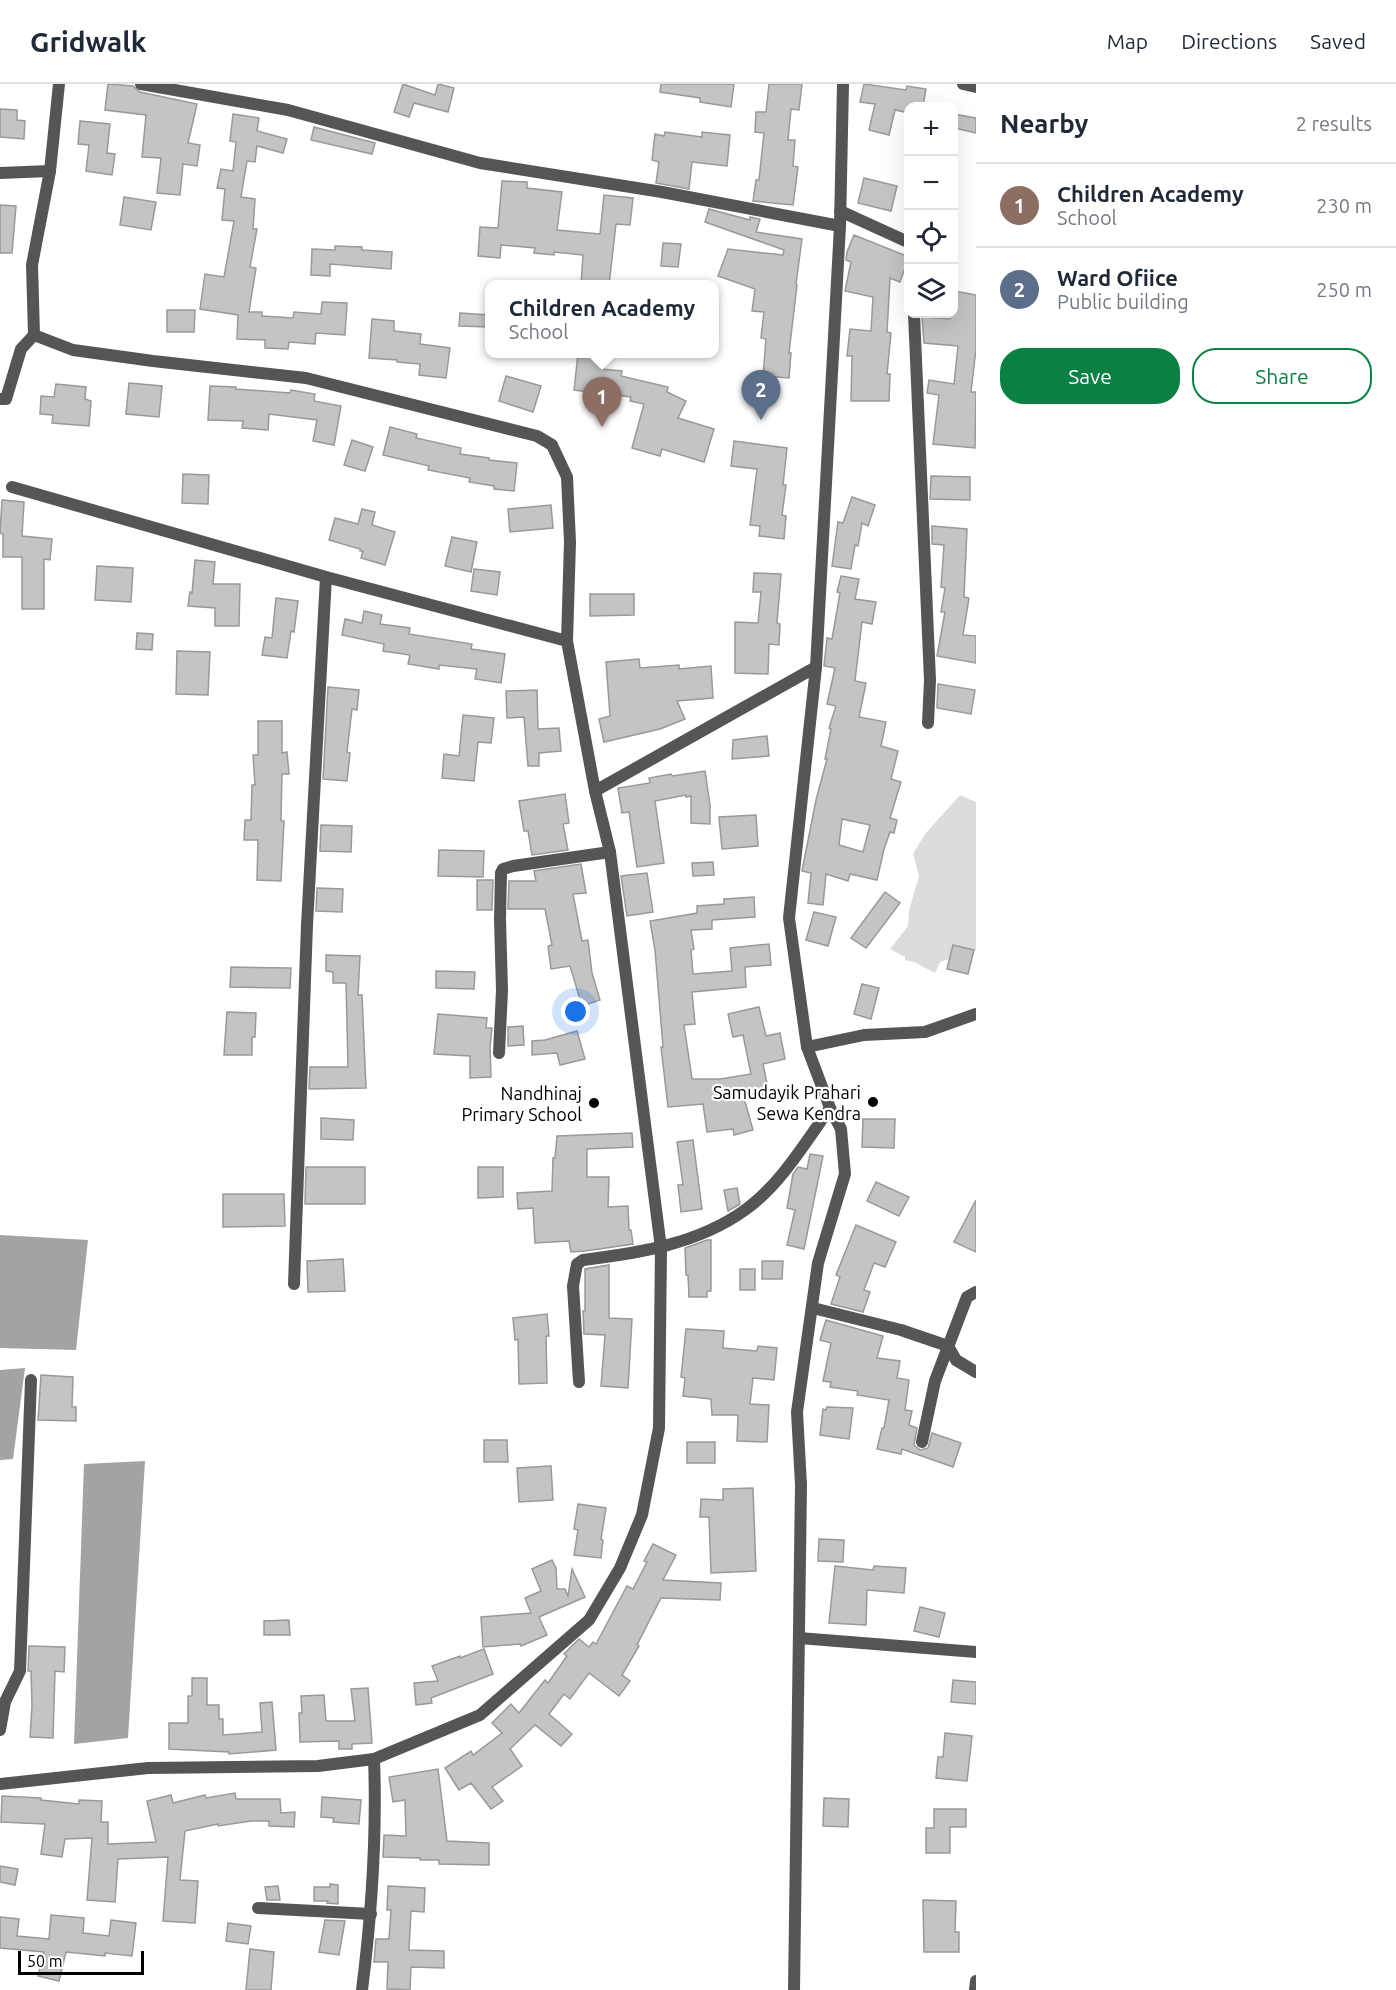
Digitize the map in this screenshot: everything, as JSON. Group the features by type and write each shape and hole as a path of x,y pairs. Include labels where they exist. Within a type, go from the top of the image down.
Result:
{"street":[{"path":"0,399 6,399 21,349 34,335 32,265 50,171 60,84"},
{"path":"141,84 288,110 480,163 662,192 840,226"},
{"path":"794,1990 801,1485 797,1412 818,1263 845,1174 841,1129 830,1108 807,1047 789,918 816,667 840,226 843,84"},
{"path":"963,84 976,87"},
{"path":"0,173 50,171"},
{"path":"840,211 904,240"},
{"path":"914,318 930,680 928,723"},
{"path":"0,1784 148,1768 318,1766 374,1759 480,1715 589,1620 620,1568 642,1515 659,1428 661,1248 610,852 595,790 567,640 570,542 567,477 552,445 537,436 306,378 153,362 73,350 34,335"},
{"path":"12,487 326,577 567,640"},
{"path":"294,1284 307,925 326,577"},
{"path":"595,790 816,667"},
{"path":"499,1053 502,990 501,873 503,869 610,852"},
{"path":"807,1047 864,1035 926,1032 976,1014"},
{"path":"579,1382 573,1286 577,1264 583,1260 635,1254 661,1248 711,1229 745,1210 766,1191 798,1153 830,1108"},
{"path":"922,1442 934,1381 967,1297 976,1292"},
{"path":"813,1308 901,1330 948,1346 956,1360 976,1372"},
{"path":"0,1730 5,1702 20,1671 31,1380"},
{"path":"799,1638 976,1652"},
{"path":"362,1990 371,1914 376,1815 374,1759"},
{"path":"258,1908 371,1914"},
{"path":"975,1990 976,1981"}],"shaded area":[{"path":"960,795 976,802 976,950 940,962 935,973 905,960 905,957 890,949 908,926 909,910 919,876 913,854 925,834"},
{"path":"0,1235 88,1240 76,1350 0,1348"},
{"path":"25,1368 13,1459 0,1460 0,1370"},
{"path":"145,1461 128,1738 74,1744 84,1464"}],"building":[{"path":"108,84 133,86 140,92 197,104 188,143 200,145 197,166 183,164 180,195 157,193 161,158 142,157 146,115 105,110"},
{"path":"403,84 435,95 438,84 454,88 448,112 414,103 409,117 394,112"},
{"path":"661,84 734,84 731,107 700,102 700,98 660,92"},
{"path":"769,84 802,84 799,110 791,109 788,140 795,140 793,166 798,167 793,205 753,201 756,180 759,180 764,133 755,132 756,112 766,112"},
{"path":"864,84 906,90 907,86 926,89 924,102 904,102 904,112 895,110 889,135 869,130 875,104 860,102"},
{"path":"0,109 17,110 17,120 25,121 24,139 0,137"},
{"path":"233,114 259,118 257,131 287,139 283,153 257,146 255,162 247,161 241,197 255,199 253,229 257,229 250,267 256,268 249,312 262,312 262,316 293,318 294,312 321,314 322,302 347,303 345,335 316,333 315,344 289,342 288,349 265,348 265,340 237,339 238,315 200,309 205,274 224,277 234,221 222,220 225,189 217,188 221,169 233,171 236,142 230,141"},
{"path":"958,115 976,118 976,133 958,129"},
{"path":"80,121 110,124 107,153 115,154 112,175 86,171 89,145 78,144"},
{"path":"314,127 375,143 372,154 311,140"},
{"path":"665,132 702,137 702,132 730,135 727,166 692,162 689,189 656,183 659,162 652,160 655,134 664,136"},
{"path":"864,178 897,186 891,211 858,203"},
{"path":"502,181 527,182 527,188 562,192 557,230 600,234 604,195 633,198 630,225 616,224 610,280 581,280 583,255 554,252 554,255 534,253 535,248 501,245 500,258 478,256 480,227 498,228"},
{"path":"124,197 156,202 151,230 120,225"},
{"path":"0,205 16,206 12,253 0,253"},
{"path":"709,209 750,220 750,217 760,219 756,232 802,239 789,353 791,353 789,378 763,376 766,339 761,338 764,312 752,311 755,289 718,276 728,249 783,255 784,250 705,222"},
{"path":"854,235 904,255 904,271 900,282 890,278 887,332 891,333 887,374 890,374 889,401 851,401 852,356 847,356 850,329 871,331 873,297 845,291 851,262 846,260"},
{"path":"663,243 681,244 678,267 661,266"},
{"path":"335,246 362,247 362,250 392,252 391,269 330,264 330,276 311,275 312,249 335,250"},
{"path":"958,292 976,295 976,349 971,392 976,392 975,448 933,444 939,395 927,393 929,380 954,384 958,346 924,343 922,318 958,318"},
{"path":"167,310 195,310 194,332 167,332"},
{"path":"460,313 485,315 485,327 459,326"},
{"path":"372,319 394,321 394,331 421,334 420,344 450,348 446,378 419,375 420,364 369,358"},
{"path":"578,358 602,358 601,369 622,371 621,376 668,387 667,392 686,401 678,418 714,429 704,462 662,449 660,456 632,448 644,404 630,401 631,397 574,390"},
{"path":"506,376 541,386 533,412 499,401"},
{"path":"129,383 162,386 159,417 126,414"},
{"path":"56,384 86,387 85,399 91,401 89,426 52,423 53,415 40,414 41,396 54,397"},
{"path":"210,386 290,393 291,390 315,394 314,401 341,406 334,445 313,441 317,420 269,414 268,430 242,428 243,421 208,420"},
{"path":"390,427 417,434 416,438 461,448 460,454 517,463 514,491 494,489 494,486 469,482 470,478 428,470 429,466 383,455"},
{"path":"352,440 373,447 365,471 344,465"},
{"path":"734,441 787,448 782,515 786,516 784,539 759,536 760,526 750,525 757,469 731,466"},
{"path":"183,474 209,475 208,504 182,503"},
{"path":"931,476 970,477 970,500 930,499"},
{"path":"852,497 875,505 868,526 862,523 851,569 832,566 838,522 843,523"},
{"path":"2,500 24,502 22,536 52,539 50,560 44,559 44,609 22,609 22,557 3,557 3,534 0,533"},
{"path":"551,505 553,528 510,532 508,509"},
{"path":"362,509 375,512 372,525 395,532 385,565 361,558 363,551 360,549 329,540 335,518 358,524"},
{"path":"932,526 967,529 964,597 969,598 963,635 976,636 976,663 937,656 945,612 941,612 945,588 941,587 944,545 932,544"},
{"path":"452,537 477,542 471,572 445,566"},
{"path":"195,560 215,562 213,584 240,584 239,626 215,626 215,608 188,606 190,592 192,593"},
{"path":"97,566 133,568 131,602 95,600"},
{"path":"474,569 500,572 497,595 471,591"},
{"path":"754,573 781,574 777,623 780,624 779,645 769,644 768,674 735,673 735,622 758,623 761,592 753,592"},
{"path":"841,576 859,579 855,599 876,602 872,624 862,622 855,681 866,683 859,717 886,722 881,746 898,751 891,779 901,782 890,818 897,820 894,833 890,832 877,880 850,874 848,881 826,874 823,905 808,903 811,873 802,871 816,800 827,759 825,759 831,729 829,728 836,706 827,704 835,668 824,666 827,638 832,639 840,593 837,592","holes":["842,819 870,825 863,852 839,845"]},
{"path":"590,594 634,594 634,615 590,616"},
{"path":"276,598 298,601 294,632 291,631 287,658 262,655 265,637 272,638"},
{"path":"364,611 382,615 380,624 410,628 409,634 472,644 471,649 505,654 501,683 475,679 477,669 439,665 439,669 408,664 410,655 383,651 384,644 342,635 345,619 362,623"},
{"path":"137,633 153,634 152,650 136,649"},
{"path":"177,651 210,652 208,695 176,694"},
{"path":"639,659 640,668 679,665 679,669 711,666 713,698 677,701 685,719 660,729 604,742 599,719 610,716 606,662"},
{"path":"938,684 975,690 971,714 937,708"},
{"path":"328,687 359,690 357,710 352,709 347,752 350,753 347,781 323,779"},
{"path":"537,690 538,729 559,728 561,751 539,753 539,766 528,766 524,717 507,718 506,691"},
{"path":"463,715 494,718 491,743 478,742 474,781 442,778 444,754 459,756"},
{"path":"258,721 282,721 282,753 287,752 289,774 282,774 281,821 284,821 281,881 257,880 258,840 244,840 245,820 251,820 252,785 255,785 253,755 258,755"},
{"path":"767,736 769,756 732,759 733,740"},
{"path":"705,771 710,824 691,823 691,796 655,801 664,863 637,867 629,812 622,813 618,788 650,783 649,778"},
{"path":"565,794 569,823 563,824 568,850 532,855 528,831 524,831 519,801"},
{"path":"756,815 758,846 722,849 719,817"},
{"path":"321,825 352,826 351,852 320,851"},
{"path":"439,850 484,851 483,877 438,876"},
{"path":"713,862 714,875 693,876 692,863"},
{"path":"581,864 586,893 573,894 582,941 588,940 592,973 600,1000 582,1006 570,966 551,969 548,946 552,945 545,909 508,909 509,881 536,881 534,871"},
{"path":"647,873 653,912 627,916 621,876"},
{"path":"477,880 493,880 492,910 477,910"},
{"path":"317,888 343,889 342,912 316,911"},
{"path":"885,892 900,903 866,948 851,938"},
{"path":"754,897 755,917 712,920 712,929 691,930 694,949 691,950 693,974 732,971 730,948 769,944 771,965 745,967 746,987 692,992 695,1024 684,1025 692,1079 720,1079 751,1074 743,1035 733,1037 728,1014 759,1007 766,1036 780,1033 785,1059 763,1064 769,1093 744,1098 753,1130 734,1135 733,1129 707,1132 703,1104 668,1107 661,1047 663,1047 655,950 650,921 697,913 697,906 724,904 724,899"},
{"path":"814,912 836,917 828,946 806,940"},
{"path":"953,945 974,950 968,974 947,969"},
{"path":"326,955 360,956 358,995 362,995 366,1088 309,1089 310,1067 348,1067 346,983 333,983 333,972 326,971"},
{"path":"231,967 291,968 290,988 230,987"},
{"path":"436,971 475,972 474,989 436,988"},
{"path":"862,984 879,988 871,1019 854,1014"},
{"path":"227,1012 256,1013 252,1055 224,1055"},
{"path":"438,1014 487,1018 486,1028 492,1028 491,1077 470,1078 470,1056 434,1054"},
{"path":"523,1026 524,1045 508,1046 508,1027"},
{"path":"577,1031 585,1059 560,1065 557,1053 532,1055 532,1041 545,1040"},
{"path":"321,1118 354,1120 353,1140 321,1139"},
{"path":"863,1119 895,1119 894,1148 862,1147"},
{"path":"632,1133 633,1147 587,1149 587,1177 609,1177 608,1207 628,1206 629,1230 631,1230 633,1244 571,1252 569,1241 535,1243 533,1208 518,1209 517,1193 552,1191 553,1158 555,1158 557,1136"},
{"path":"693,1140 702,1209 681,1212 678,1185 683,1185 677,1142"},
{"path":"810,1154 823,1156 804,1249 787,1245 795,1210 787,1208 793,1174 798,1167 807,1169"},
{"path":"306,1167 365,1167 365,1204 305,1204"},
{"path":"478,1167 503,1167 503,1197 478,1198"},
{"path":"876,1182 909,1197 899,1216 867,1201"},
{"path":"737,1188 740,1204 728,1211 724,1190"},
{"path":"223,1194 284,1194 285,1226 223,1227"},
{"path":"976,1200 976,1252 954,1242"},
{"path":"856,1225 896,1242 885,1267 874,1263 864,1290 870,1292 863,1312 831,1304 840,1277 836,1275"},
{"path":"711,1240 711,1291 707,1291 707,1297 689,1297 685,1248"},
{"path":"343,1259 345,1291 308,1292 307,1261"},
{"path":"762,1261 783,1261 782,1279 762,1279"},
{"path":"609,1265 609,1318 632,1319 628,1388 601,1386 605,1335 584,1334 585,1269"},
{"path":"740,1269 755,1269 755,1290 740,1290"},
{"path":"547,1314 549,1336 546,1336 547,1383 519,1384 518,1339 515,1340 513,1318"},
{"path":"826,1320 883,1336 877,1358 900,1361 897,1378 909,1380 905,1410 912,1411 909,1425 917,1428 914,1445 920,1450 928,1448 932,1433 961,1443 953,1467 902,1449 901,1454 877,1449 882,1428 884,1428 889,1400 857,1395 858,1391 830,1387 831,1382 823,1381 831,1343 820,1340"},
{"path":"686,1329 724,1331 723,1348 757,1351 758,1346 777,1348 774,1380 753,1378 750,1404 769,1405 767,1442 737,1441 738,1415 712,1415 711,1399 683,1396 685,1378 681,1377"},
{"path":"41,1375 73,1377 72,1407 76,1407 76,1421 38,1420"},
{"path":"827,1407 853,1408 849,1439 820,1435 823,1409 826,1410"},
{"path":"484,1440 507,1440 508,1462 484,1462"},
{"path":"687,1442 715,1442 715,1463 687,1463"},
{"path":"551,1466 553,1500 519,1502 517,1468"},
{"path":"753,1488 756,1571 711,1573 709,1517 700,1517 701,1499 723,1500 723,1489"},
{"path":"578,1504 606,1508 601,1539 603,1540 601,1558 574,1555 578,1530 574,1529"},
{"path":"819,1539 844,1540 843,1562 818,1561"},
{"path":"653,1544 676,1555 663,1580 721,1583 720,1600 661,1598 637,1645 639,1646 622,1675 630,1681 619,1696 589,1673 570,1699 564,1694 549,1714 572,1734 561,1746 535,1725 510,1749 522,1766 492,1787 503,1801 491,1809 471,1783 459,1790 445,1768 471,1751 473,1755 502,1733 492,1723 511,1704 519,1713 545,1680 548,1683 567,1656 564,1654 579,1639 589,1647 593,1642 596,1644 627,1586 633,1589 647,1562 644,1561"},
{"path":"552,1560 556,1568 557,1589 565,1589 568,1596 572,1569 585,1597 539,1617 547,1635 521,1646 520,1644 483,1647 481,1617 531,1613 525,1598 541,1591 532,1569"},
{"path":"835,1566 873,1570 874,1566 906,1568 904,1593 867,1590 866,1625 829,1623"},
{"path":"920,1607 945,1613 939,1637 914,1631"},
{"path":"289,1620 290,1635 264,1635 264,1621"},
{"path":"29,1646 65,1647 64,1672 55,1671 53,1738 30,1737 32,1706 31,1671 28,1671"},
{"path":"484,1649 493,1674 431,1698 432,1703 416,1705 414,1683 438,1681 432,1666"},
{"path":"192,1678 207,1678 207,1705 219,1705 219,1719 223,1719 223,1735 262,1732 260,1703 272,1702 276,1750 229,1754 229,1752 169,1749 169,1723 188,1723 188,1696 192,1696"},
{"path":"953,1680 976,1682 976,1704 951,1702"},
{"path":"368,1688 372,1743 352,1744 352,1749 339,1749 339,1741 300,1742 301,1696 324,1695 326,1721 355,1721 351,1689"},
{"path":"945,1733 972,1736 967,1781 936,1778 938,1757 943,1757"},
{"path":"438,1769 447,1841 489,1843 489,1865 439,1864 439,1860 383,1857 384,1835 406,1836 405,1800 393,1802 389,1777"},
{"path":"235,1793 236,1799 280,1799 281,1813 295,1812 294,1827 269,1826 269,1821 251,1821 218,1826 218,1824 185,1831 180,1880 198,1881 195,1923 163,1921 168,1857 118,1859 115,1902 87,1900 92,1838 65,1839 62,1857 41,1854 45,1824 1,1822 2,1796 41,1798 41,1800 79,1804 79,1800 102,1801 101,1822 108,1822 108,1844 156,1842 147,1801 171,1795 173,1803 205,1795 206,1798"},
{"path":"322,1797 361,1800 359,1824 333,1822 334,1818 321,1817"},
{"path":"824,1798 849,1799 848,1827 823,1826"},
{"path":"934,1809 966,1809 966,1827 950,1827 950,1853 926,1853 926,1828 934,1828"},
{"path":"0,1866 18,1869 15,1885 0,1882"},
{"path":"330,1884 338,1885 338,1904 314,1901 314,1887 330,1887"},
{"path":"278,1886 280,1900 267,1900 265,1887"},
{"path":"388,1886 425,1888 424,1912 411,1911 409,1950 444,1951 444,1968 411,1967 410,1990 387,1989 388,1962 374,1962 376,1939 389,1939 391,1910 387,1910"},
{"path":"923,1900 956,1901 955,1932 959,1932 959,1952 924,1952"},
{"path":"51,1915 84,1918 83,1933 109,1936 111,1920 136,1923 132,1956 66,1952 59,1981 38,1976 44,1952 0,1948 0,1917 19,1919 17,1936 49,1939"},
{"path":"325,1920 345,1921 339,1955 319,1952"},
{"path":"228,1923 251,1926 248,1944 226,1941"},
{"path":"250,1949 274,1952 271,1990 246,1990"}],"place":[{"name":"Ward Ofiice","path":"761,420"},
{"name":"Children Academy","path":"602,427"},
{"name":"Samudayik Prahari Sewa Kendra","path":"873,1102"},
{"name":"Nandhinaj Primary School","path":"594,1103"}]}
